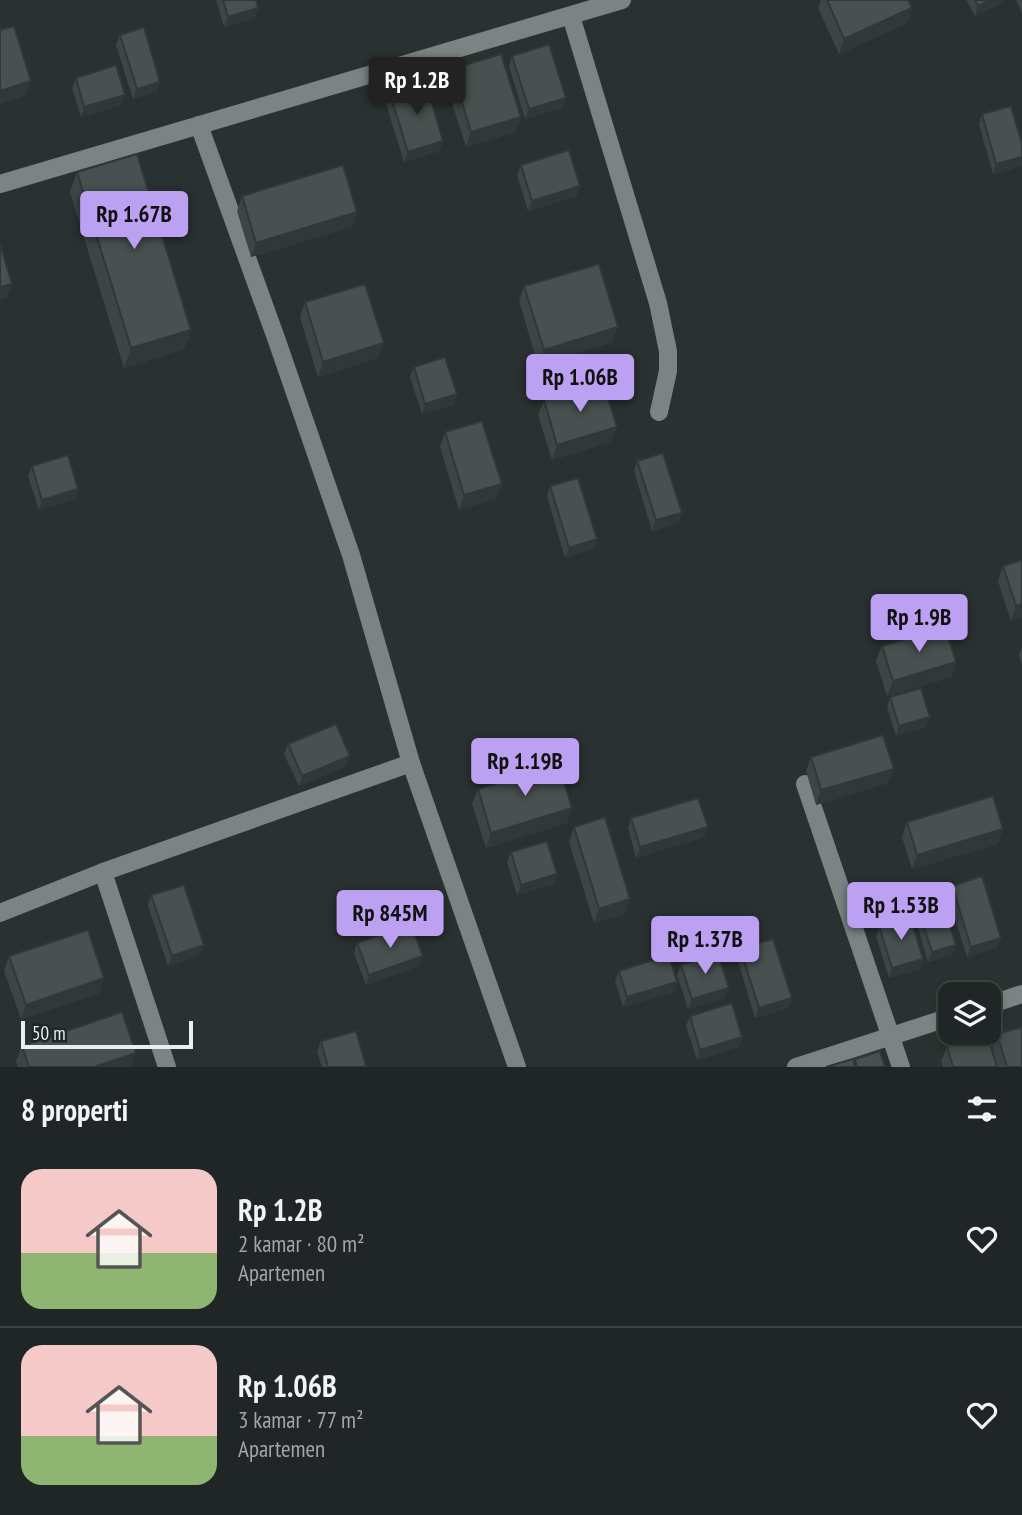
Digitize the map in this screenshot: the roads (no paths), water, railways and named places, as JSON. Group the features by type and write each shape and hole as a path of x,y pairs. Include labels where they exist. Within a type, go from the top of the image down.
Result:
{"street":[{"path":"0,184 571,16 588,5 622,0"},
{"path":"571,16 658,303 668,351 668,371 659,412"},
{"path":"200,125 351,555 411,763 517,1067"},
{"path":"0,913 103,872 411,763"},
{"path":"805,784 901,1067"},
{"path":"103,872 167,1067"},
{"path":"1001,1001 1022,994"},
{"path":"796,1067 938,1021"}]}
